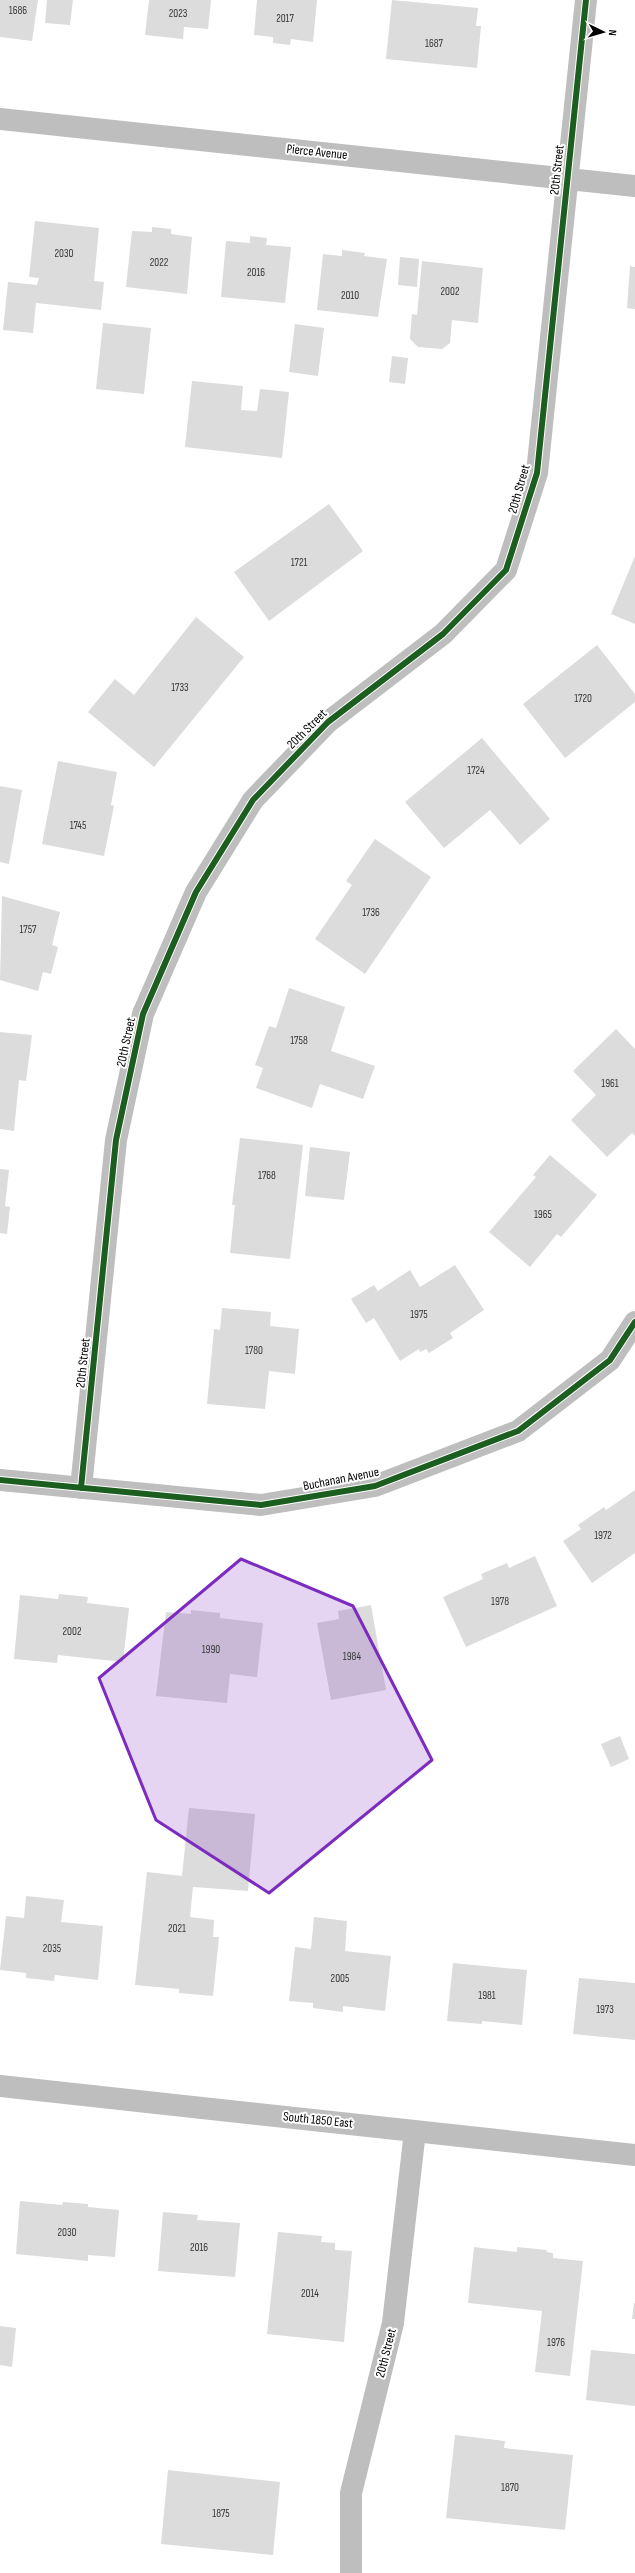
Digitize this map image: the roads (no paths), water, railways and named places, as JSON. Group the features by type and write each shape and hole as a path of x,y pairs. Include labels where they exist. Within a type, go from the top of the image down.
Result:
{"street":[{"name":"20th Street","path":"81,1488 116,1140 143,1014 196,892 253,800 328,722 443,634 506,570 537,472 586,0"},
{"name":"Pierce Avenue","path":"0,119 635,186"},
{"name":"Buchanan Avenue","path":"0,1480 261,1505 375,1486 518,1431 610,1360 635,1322"},
{"name":"South 1850 East","path":"0,2086 635,2155"},
{"name":"20th Street","path":"351,2573 351,2493 393,2323 415,2131"}]}
